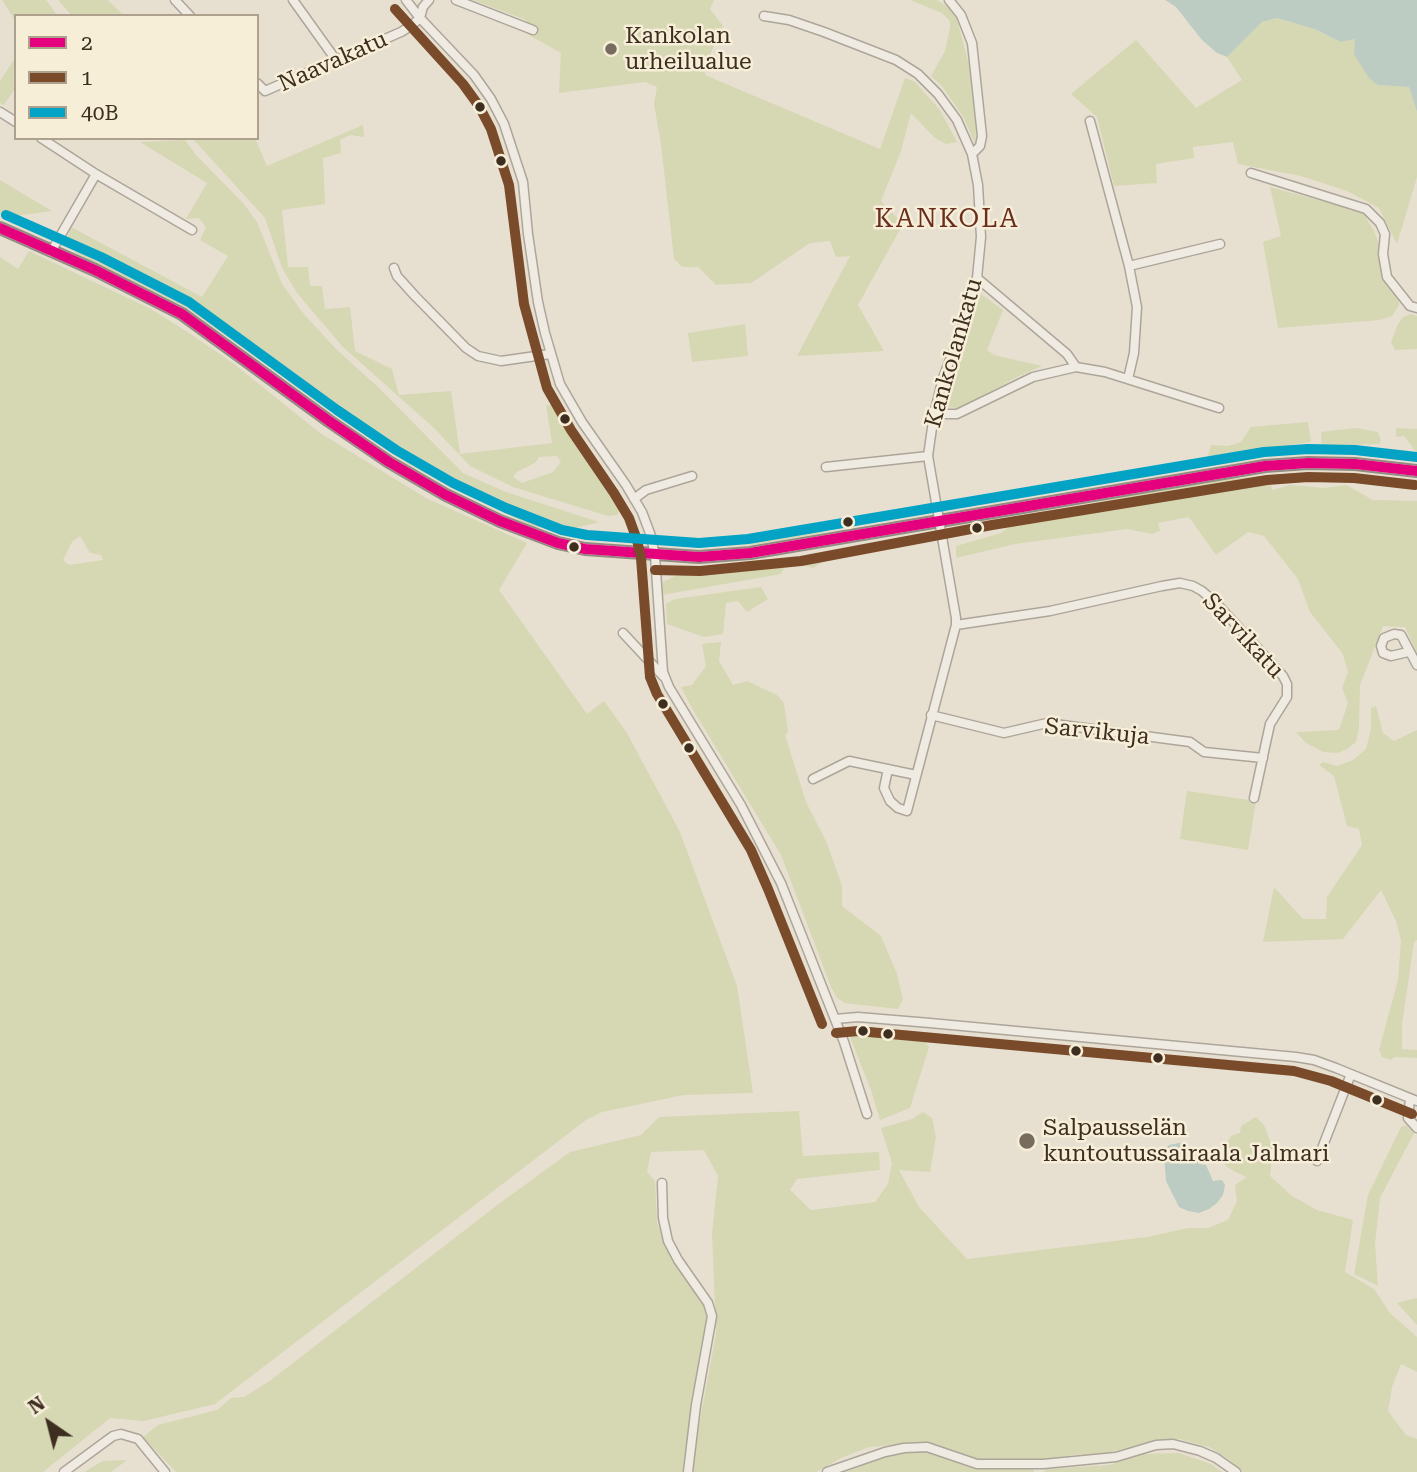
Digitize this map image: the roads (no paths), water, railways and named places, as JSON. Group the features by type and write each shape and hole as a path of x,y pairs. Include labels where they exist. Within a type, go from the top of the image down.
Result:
{"main road":[{"path":"0,228 95,270 182,314 389,462 446,495 558,543 585,549 655,556 699,557 750,553 1265,466 1354,464 1417,471"}],"street":[{"path":"175,0 188,14"},
{"path":"293,0 336,60"},
{"path":"407,0 420,18 474,75 504,124 523,182 538,302 560,384 647,523 655,556 660,657 666,680"},
{"path":"420,18 423,6 429,0"},
{"path":"456,0 533,30"},
{"path":"949,0 961,15 972,43 982,136 980,146 972,154"},
{"name":"Kankolankatu","path":"764,16 789,20 824,32 896,60 918,74 938,94 957,120 972,154 978,185 981,237 977,278 968,313 943,378 934,414 928,456 938,521"},
{"name":"Naavakatu","path":"259,85 265,91 411,26 420,18"},
{"path":"1090,121 1129,266 1136,307 1134,353 1128,379"},
{"path":"44,140 192,230"},
{"path":"1251,173 1366,209 1380,223 1385,234 1383,254 1387,277 1410,306 1417,308"},
{"path":"51,252 96,174"},
{"path":"1129,266 1220,244"},
{"path":"394,268 415,296 478,356 500,360 550,354"},
{"path":"977,278 1067,354 1076,367"},
{"path":"934,414 957,414 1033,377 1076,367 1105,372 1219,408"},
{"path":"826,467 928,456"},
{"path":"634,499 646,491 692,476"},
{"path":"888,769 884,788 890,801 906,811 956,625 938,521"},
{"name":"Sarvikatu","path":"956,625 1050,611 1180,583 1193,586 1217,604 1283,676 1287,684 1287,697 1270,724 1254,798"},
{"path":"623,633 666,680 763,844 835,1019 867,1114"},
{"path":"1408,652 1417,665"},
{"name":"Sarvikuja","path":"931,715 1004,733 1047,723 1190,742 1204,752 1263,758"},
{"path":"813,779 849,761 916,775"},
{"path":"835,1019 858,1017 894,1020 1314,1060 1413,1100 1408,1118 1417,1128"},
{"path":"1317,1161 1350,1074"},
{"path":"662,1183 663,1218 668,1241 708,1303 712,1316 696,1405 688,1472"},
{"path":"104,1428 111,1437"},
{"path":"64,1472 111,1437 121,1434 138,1439 165,1472"},
{"path":"827,1472 904,1448 927,1447 977,1464 1043,1464 1116,1457 1156,1445 1173,1444 1216,1458 1236,1472"}],"place":[{"name":"Kankolan urheilualue","path":"611,49"},
{"name":"Salpausselän kuntoutussairaala Jalmari","path":"1027,1141"}],"district":[{"name":"KANKOLA","path":"947,219"}]}
